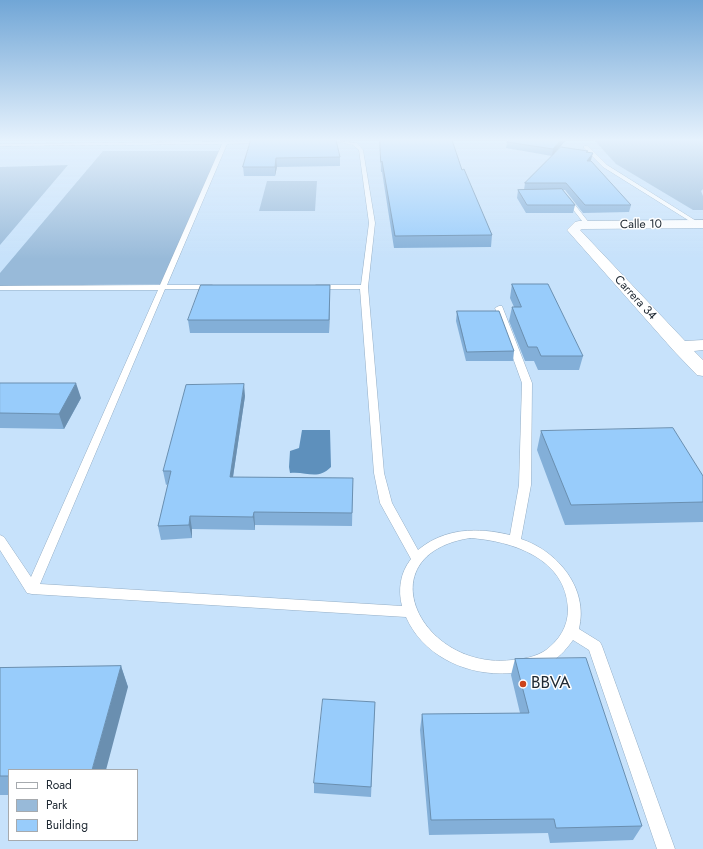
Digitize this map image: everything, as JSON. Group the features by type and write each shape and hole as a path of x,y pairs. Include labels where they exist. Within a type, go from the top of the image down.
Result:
{"street":[{"name":"Calle 10","path":"584,225 701,224"},
{"name":"Carrera 34","path":"584,225 573,230 703,371"},
{"path":"680,347 703,345"}],"lane":[{"path":"32,589 164,287 208,180"},
{"path":"365,180 372,223 364,287 378,465 382,491 391,514 417,559"},
{"path":"628,180 701,224"},
{"path":"563,193 584,225"},
{"path":"0,288 218,287"},
{"path":"310,287 364,287"},
{"path":"499,308 527,383 525,485 516,541"},
{"path":"470,534 493,535 516,541 538,552 557,568 570,588 574,610 570,631 559,648 540,661 516,667 489,667 464,661 440,648 422,632 410,612 406,593 408,575 417,559 431,546 449,538 470,534"},
{"path":"0,540 32,589"},
{"path":"32,589 410,612"},
{"path":"570,631 595,646 666,849"}],"green space":[{"path":"0,180 56,180 0,245"},
{"path":"79,180 209,180 166,284 0,286 0,273"},
{"path":"642,180 703,180 703,189 701,191 703,196 703,210 693,210"},
{"path":"267,181 317,181 315,211 259,211"}],"shaded area":[{"path":"302,430 330,430 331,467 321,474 290,473 290,451 299,448"}],"building":[{"path":"385,180 469,180 492,235 395,236"},
{"path":"528,180 608,180 631,205 585,205 566,183 525,183"},
{"path":"562,189 575,205 527,205 518,190"},
{"path":"512,284 548,284 583,356 541,356 537,347 528,347 512,307 521,307"},
{"path":"201,285 330,285 329,320 188,320"},
{"path":"457,311 499,311 514,351 467,352"},
{"path":"0,383 76,383 59,414 0,413"},
{"path":"244,384 230,477 353,478 352,513 254,512 253,517 190,516 189,525 158,526 171,471 163,471 186,385"},
{"path":"673,428 703,476 703,502 571,505 541,431"},
{"path":"586,658 642,826 556,828 554,819 431,820 422,714 529,713 515,659"},
{"path":"121,666 92,769 8,769 8,776 0,776 0,668"},
{"path":"323,699 375,702 371,787 314,783"}],"place":[{"name":"BBVA","path":"523,684"}]}
